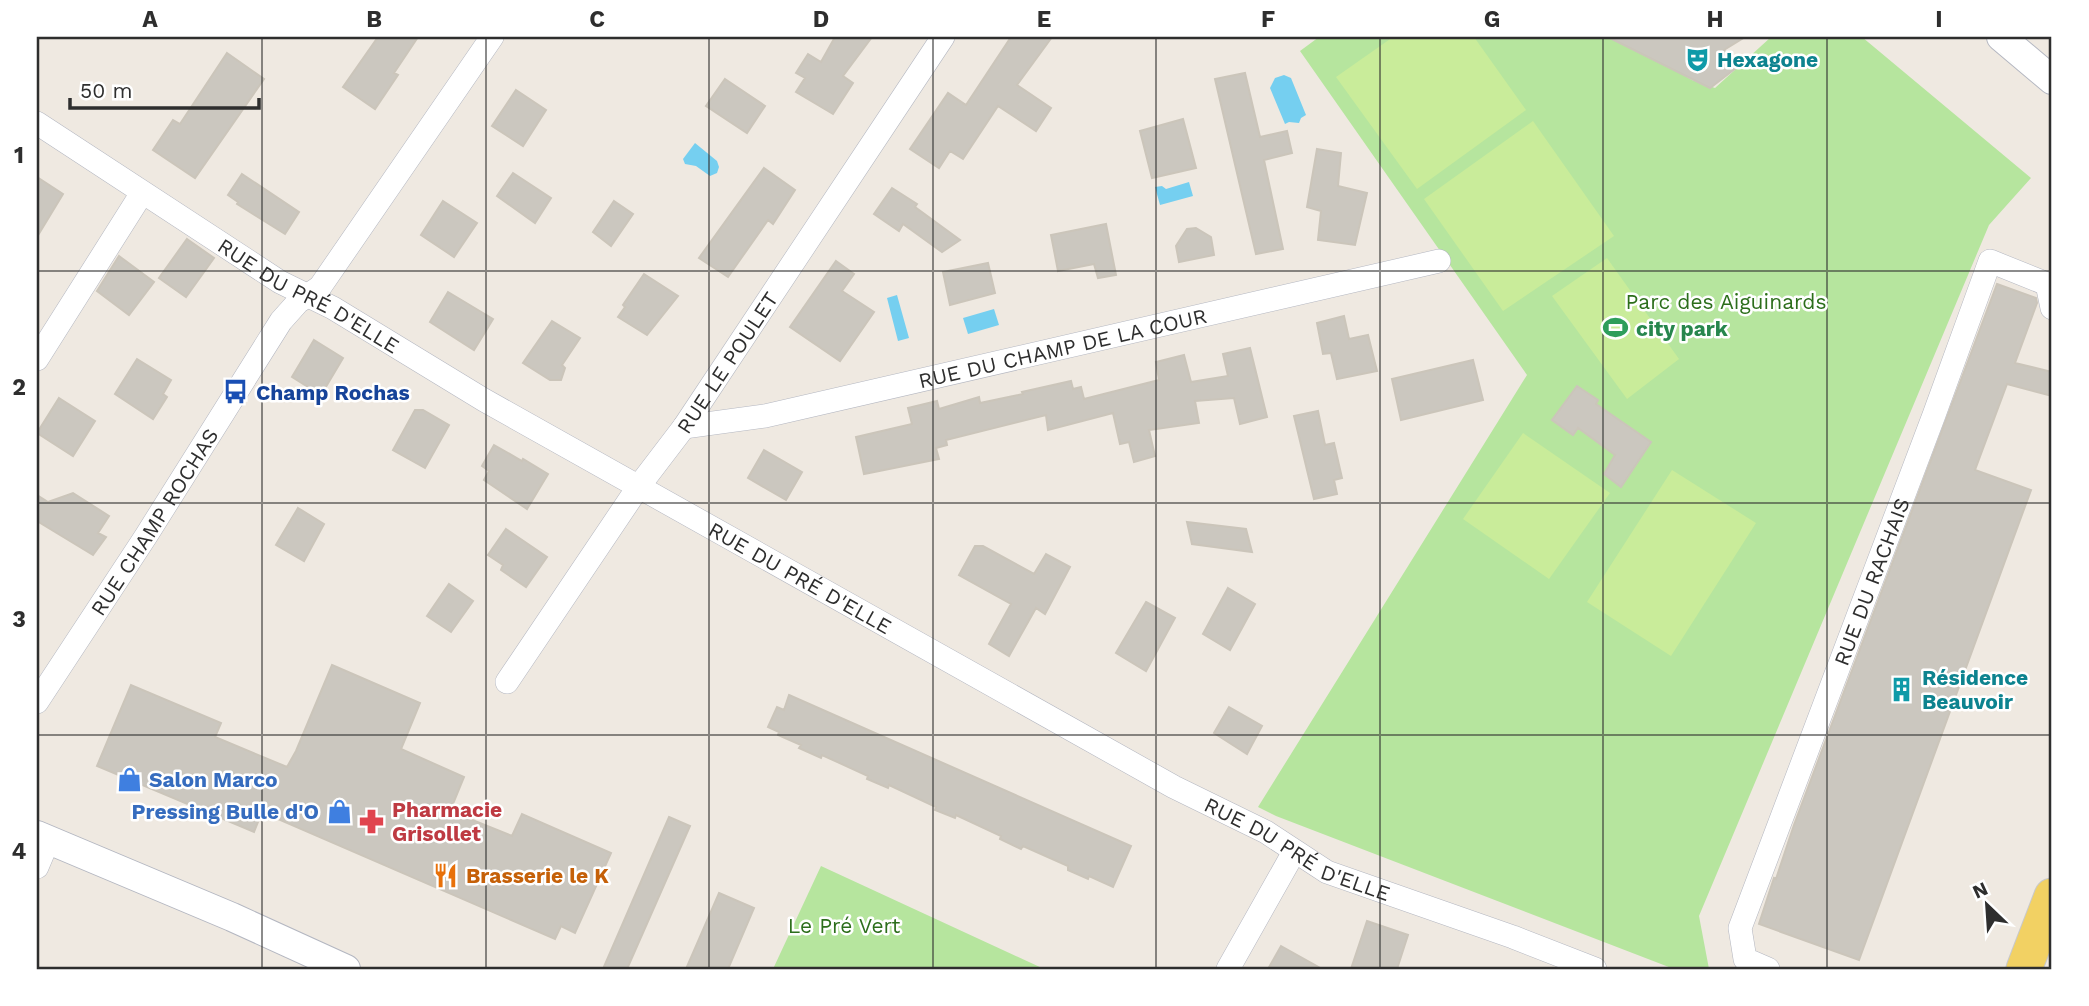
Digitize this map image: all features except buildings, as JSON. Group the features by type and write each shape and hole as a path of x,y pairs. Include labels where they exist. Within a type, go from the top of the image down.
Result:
{"main road":[{"path":"2024,969 2052,896"}],"street":[{"name":"RUE CHAMP ROCHAS","path":"37,702 146,536 257,356 281,321 308,294 320,287 492,37"},
{"name":"RUE LE POULET","path":"507,682 639,486 684,427 943,37"},
{"path":"2001,37 2052,80"},
{"name":"RUE DU PRÉ D'ELLE","path":"37,123 280,282 308,294 484,400 1174,787 1266,832 1328,872 1595,969"},
{"path":"37,359 142,193"},
{"name":"RUE DU CHAMP DE LA COUR","path":"684,427 765,416 1439,261"},
{"name":"RUE DU RACHAIS","path":"1768,969 1745,959 1740,928 1990,261 2047,284 2052,308"},
{"path":"37,867 42,838 232,917 346,969"},
{"path":"1228,969 1294,852"}],"green space":[{"name":"Parc des Aiguinards","path":"1319,37 1617,37 1692,80 1715,88 1771,37 1862,37 2031,178 1989,225 1699,916 1709,969 1674,969 1258,807 1527,375 1300,51"},
{"path":"1393,37 1474,37 1526,110 1417,189 1336,77"},
{"path":"1533,121 1614,236 1503,311 1424,199"},
{"name":"city park","path":"1607,258 1679,359 1627,399 1552,296"},
{"path":"1523,433 1610,493 1549,579 1463,519"},
{"path":"1672,470 1756,523 1671,656 1587,602"},
{"name":"Le Pré Vert","path":"821,866 1042,968 773,969"}],"water":[{"path":"1284,75 1291,78 1306,115 1299,123 1285,124 1270,88 1275,78"},
{"path":"695,143 717,161 717,173 710,176 696,166 685,164 683,159"},
{"path":"1189,182 1193,196 1160,205 1155,187 1162,186 1166,189"},
{"path":"897,295 909,338 898,341 887,298"},
{"path":"994,309 999,325 968,334 963,318"}],"place":[{"name":"Hexagone","path":"1697,59"},
{"name":"city park","path":"1616,328"},
{"name":"Champ Rochas","path":"236,392"},
{"name":"Résidence Beauvoir","path":"1902,689"},
{"name":"Salon Marco","path":"129,779"},
{"name":"Pressing Bulle d'O","path":"339,811"},
{"name":"Pharmacie Grisollet","path":"372,821"},
{"name":"Brasserie le K","path":"446,875"}]}
